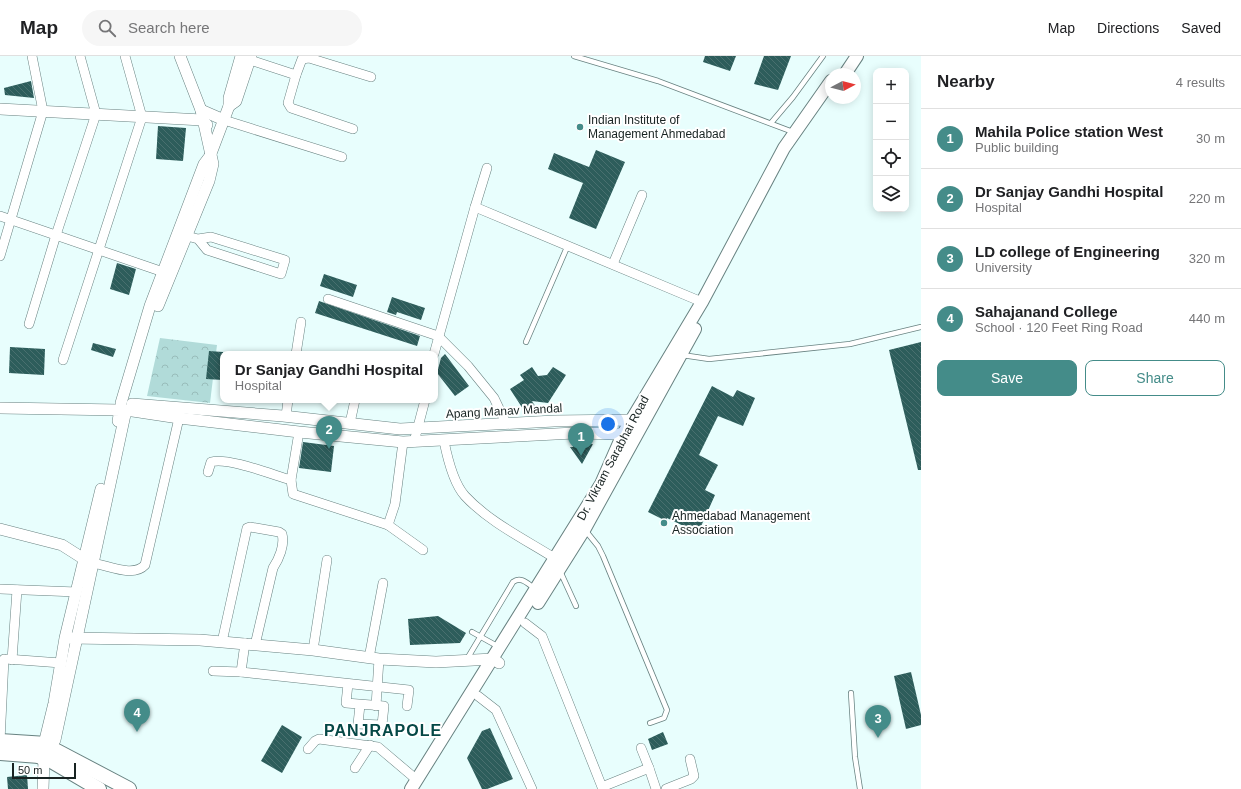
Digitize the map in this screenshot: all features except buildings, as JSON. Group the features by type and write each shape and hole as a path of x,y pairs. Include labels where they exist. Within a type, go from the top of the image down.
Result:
{"main road":[{"path":"840,68 849,56"},
{"path":"849,68 858,56"},
{"name":"Dr. Vikram Sarabhai Road","path":"416,786 478,696 496,661 501,647 537,590 584,530 635,440 702,302 738,236 759,193 825,91"},
{"name":"Dr. Vikram Sarabhai Road","path":"416,786 496,661 525,623 601,484 623,434 676,354 745,239 798,134 825,100"},
{"path":"0,741 46,751 129,789"},
{"path":"0,753 46,751 99,789"}],"street":[{"path":"0,256 12,220 43,111 32,56"},
{"path":"29,324 56,235 96,114 80,56"},
{"path":"63,360 142,117 125,56"},
{"path":"166,273 187,236 213,164 202,115 180,56"},
{"path":"43,789 46,751 61,663 71,638 124,406 166,273 204,164 210,156 218,137 229,106 229,98 246,57 296,75"},
{"path":"353,129 291,108 288,103 296,75 302,59 309,58 371,77"},
{"path":"0,109 142,117 202,115 224,120 342,157"},
{"path":"202,115 218,137"},
{"path":"435,351 487,168"},
{"path":"614,264 642,195"},
{"path":"475,207 702,302"},
{"path":"0,216 166,273"},
{"path":"187,236 198,240 207,250 281,274 285,260 211,237 198,240"},
{"path":"328,299 438,336 468,366 494,398 506,423"},
{"path":"296,351 301,322"},
{"name":"Apang Manav Mandal","path":"0,401 124,406 285,416 400,429 506,423 632,420"},
{"path":"282,430 287,403"},
{"path":"350,423 354,403"},
{"path":"388,526 396,504 409,442 419,429 424,403"},
{"path":"0,408 124,406 179,418 299,432 409,442 574,433 623,434 635,440"},
{"path":"0,529 62,545 88,561 133,572 140,571 145,565 179,418"},
{"path":"632,420 642,426"},
{"path":"299,432 290,480 294,494 388,526 423,550"},
{"path":"444,441 454,474 464,495 491,518 558,564"},
{"path":"208,472 212,462 216,461 238,464 290,480"},
{"path":"222,642 247,528 250,526 279,532 282,534 284,539 279,559 273,568 241,672"},
{"path":"313,650 327,560"},
{"path":"46,751 54,740 77,592 88,561"},
{"path":"376,706 377,687 374,658 383,583"},
{"path":"0,590 77,592"},
{"path":"0,741 5,659 17,590"},
{"path":"525,623 542,636 602,787 649,768"},
{"path":"71,638 222,642 313,650 374,658 436,662 466,660 496,661"},
{"path":"5,659 61,663"},
{"path":"214,671 241,672 409,690 407,706"},
{"path":"348,684 346,703 360,704 376,706 384,706 382,725 358,724 360,704"},
{"path":"478,696 496,710 532,789"},
{"path":"308,749 315,741 319,740 370,745 384,752 416,786"},
{"path":"355,768 370,745"},
{"path":"641,748 656,789"},
{"path":"666,789 691,779 694,776 690,759"}],"lane":[{"path":"574,56 658,81 798,134"},
{"path":"771,124 823,56"},
{"path":"526,342 568,245"},
{"path":"676,354 710,359 850,344 921,327"},
{"path":"584,530 598,546 603,556 667,710 664,718 650,723"},
{"path":"558,564 576,606"},
{"path":"466,660 515,580 523,580 537,590"},
{"path":"472,632 501,647"},
{"path":"851,693 855,757 860,789"}],"green space":[{"path":"160,338 217,345 210,403 147,396"}],"place":[{"name":"Indian Institute of Management Ahmedabad","path":"580,127"},
{"name":"Dr Sanjay Gandhi Hospital","path":"329,449"},
{"name":"Mahila Police station West","path":"581,456"},
{"name":"Ahmedabad Management Association","path":"664,523"},
{"name":"Sahajanand College","path":"137,732"},
{"name":"LD college of Engineering","path":"878,738"}],"district":[{"name":"PANJRAPOLE","path":"383,730"}]}
